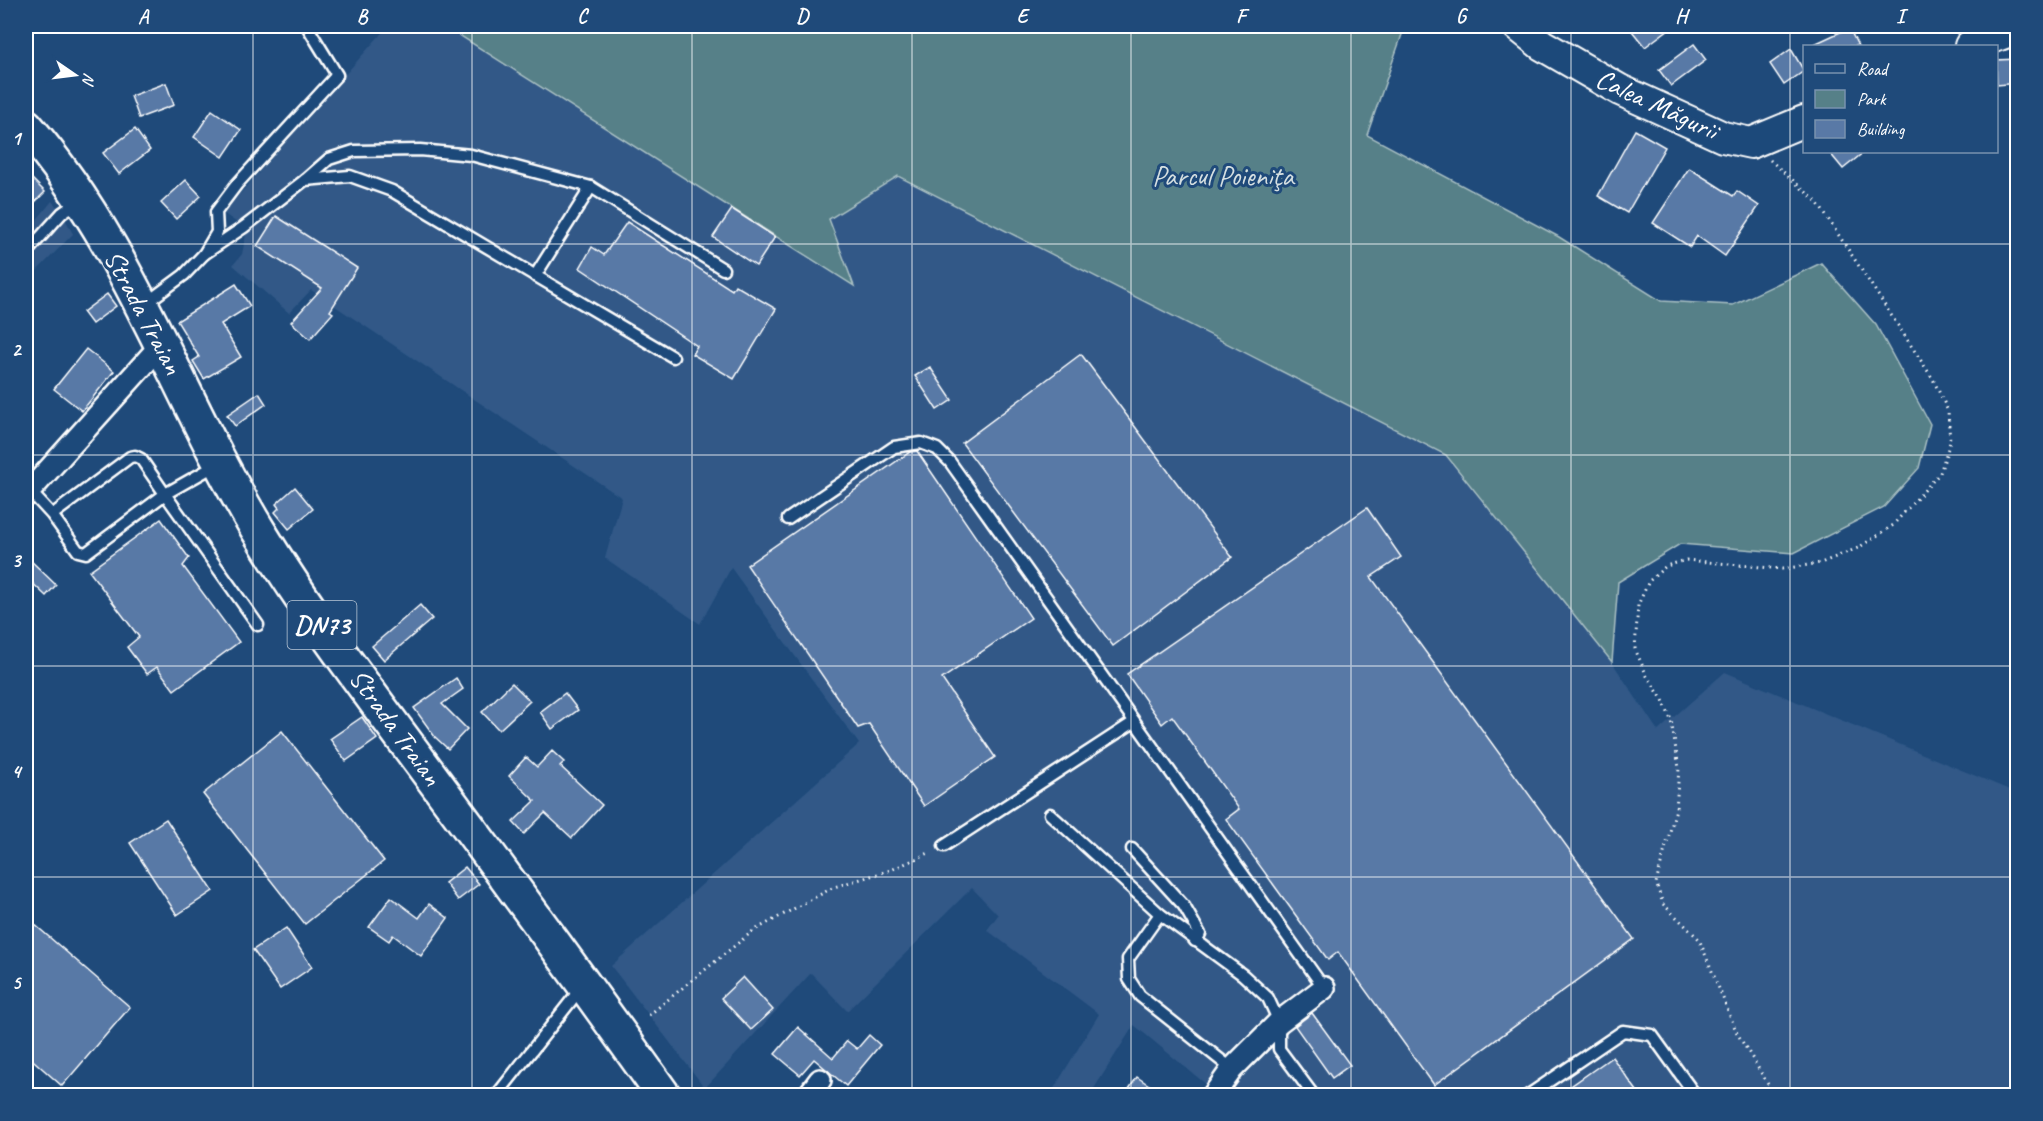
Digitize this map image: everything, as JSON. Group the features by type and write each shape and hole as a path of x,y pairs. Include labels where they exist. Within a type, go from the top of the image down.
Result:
{"main road":[{"name":"Strada Traian","path":"26,126 81,200 143,305 221,462 258,529 376,701 664,1095"}],"street":[{"name":"Calea Măgurii","path":"1518,26 1542,45 1620,90 1723,137 1751,143 1803,121"},
{"path":"1973,45 2018,28"},
{"path":"27,492 162,344"},
{"path":"1213,1095 1232,1069 1279,1022 1324,988"}],"lane":[{"path":"204,254 217,232 216,212 230,193 337,75 307,26"},
{"path":"143,305 184,275 204,254 244,227 329,159 354,151 420,150 471,155 591,187 723,268"},
{"path":"305,180 350,176 392,191 673,357"},
{"path":"535,276 591,187"},
{"path":"26,253 62,213 81,200"},
{"path":"788,519 894,447 921,443 937,449 950,462 1324,988"},
{"path":"52,515 130,457 135,456 141,459 258,625"},
{"path":"27,492 52,515 78,551 86,553 165,494 221,462"},
{"path":"944,846 1134,722"},
{"path":"1050,814 1160,914 1243,975 1268,998 1279,1022 1279,1049 1314,1095"},
{"path":"1132,849 1184,906 1200,934 1195,941"},
{"path":"1160,914 1128,959 1129,979 1140,996 1232,1069"},
{"path":"496,1095 585,984"},
{"path":"1527,1095 1623,1031 1652,1035 1696,1095"}],"path":[{"path":"1751,143 1817,202 1933,379 1948,411 1950,442 1940,473 1923,493 1892,525 1858,548 1821,563 1782,570 1686,560 1665,566 1649,581 1638,605 1635,648 1647,676 1664,700 1671,720 1679,768 1677,809 1656,883 1663,904 1699,939 1737,1033 1775,1095"},
{"path":"649,1015 753,931 834,887 891,870 944,846"}],"shaded area":[{"path":"388,26 445,26 853,286 829,219 898,176 1446,455 1612,662 1658,731 1725,672 2017,793 2017,1095 1219,1095 1134,1025 1090,1095 1050,1095 1099,1014 987,930 998,915 972,888 847,1011 811,973 705,1088 611,966 859,744 731,568 700,624 605,558 622,498 311,290 289,313 233,265 242,254 247,230 223,213"},
{"path":"52,201 62,213 73,234 26,282 26,233"}],"green space":[{"name":"Parcul Poieniţa","path":"445,26 1405,26 1367,135 1559,237 1661,301 1733,305 1821,263 1876,325 1930,424 1919,468 1884,507 1794,553 1680,544 1618,582 1612,662 1446,455 898,176 829,219 854,286"}],"building":[{"path":"1628,26 1673,26 1645,47"},
{"path":"1849,28 1858,45 1812,45"},
{"path":"1694,44 1706,60 1671,86 1659,70"},
{"path":"1791,49 1803,72 1784,85 1770,64"},
{"path":"2018,59 2018,83 1998,85 1998,60"},
{"path":"166,83 174,105 139,118 131,96"},
{"path":"212,110 241,130 223,157 194,137"},
{"path":"135,129 150,150 119,174 103,153"},
{"path":"1635,130 1665,147 1627,213 1598,196"},
{"path":"1830,153 1863,153 1843,169"},
{"path":"1689,168 1733,196 1737,191 1759,206 1725,256 1697,236 1690,247 1653,223"},
{"path":"26,173 45,192 26,211"},
{"path":"186,180 201,196 176,219 161,203"},
{"path":"732,209 775,237 756,266 713,237"},
{"path":"276,216 357,268 330,311 333,313 310,339 291,322 322,288 257,246"},
{"path":"627,222 732,290 735,285 776,309 734,379 692,354 697,346 580,268 592,247 604,255"},
{"path":"236,284 250,306 221,324 241,357 204,379 193,361 199,357 177,321"},
{"path":"107,294 116,306 92,324 83,312"},
{"path":"86,349 114,371 82,411 54,389"},
{"path":"1081,354 1232,557 1113,646 962,443"},
{"path":"930,367 952,400 937,410 915,376"},
{"path":"259,393 266,404 235,426 227,415"},
{"path":"917,451 1031,618 942,679 995,757 924,806 869,724 858,728 747,565 910,452"},
{"path":"295,487 313,509 289,529 275,512 279,508 276,504"},
{"path":"1367,508 1401,557 1371,577 1634,939 1434,1085 1338,952 1328,960 1226,819 1239,809 1172,716 1162,724 1127,674"},
{"path":"161,519 189,558 183,566 239,642 174,690 157,667 147,674 127,647 139,637 89,571"},
{"path":"26,556 56,585 46,596 26,577"},
{"path":"420,605 432,619 384,660 372,646"},
{"path":"456,678 463,689 442,704 467,729 448,749 435,737 414,708"},
{"path":"512,683 530,701 499,730 482,712"},
{"path":"565,693 578,710 552,729 540,712"},
{"path":"362,717 377,739 346,761 330,739"},
{"path":"282,731 384,861 305,924 203,794"},
{"path":"552,751 564,762 560,766 602,805 572,838 545,813 524,834 513,822 535,801 509,776 526,757 537,767"},
{"path":"166,819 213,891 177,915 130,843"},
{"path":"465,867 479,884 458,900 445,883"},
{"path":"391,897 419,918 429,904 448,918 421,956 393,935 389,941 369,927"},
{"path":"26,917 130,1007 62,1086 26,1054"},
{"path":"286,928 312,967 280,989 253,950"},
{"path":"743,977 773,1010 751,1030 721,998"},
{"path":"1312,1013 1350,1065 1332,1078 1295,1026"},
{"path":"798,1027 833,1058 847,1041 857,1049 869,1035 880,1045 846,1086 814,1059 800,1075 775,1054"},
{"path":"1612,1057 1640,1095 1558,1095"},
{"path":"1137,1077 1164,1095 1125,1095"}]}
